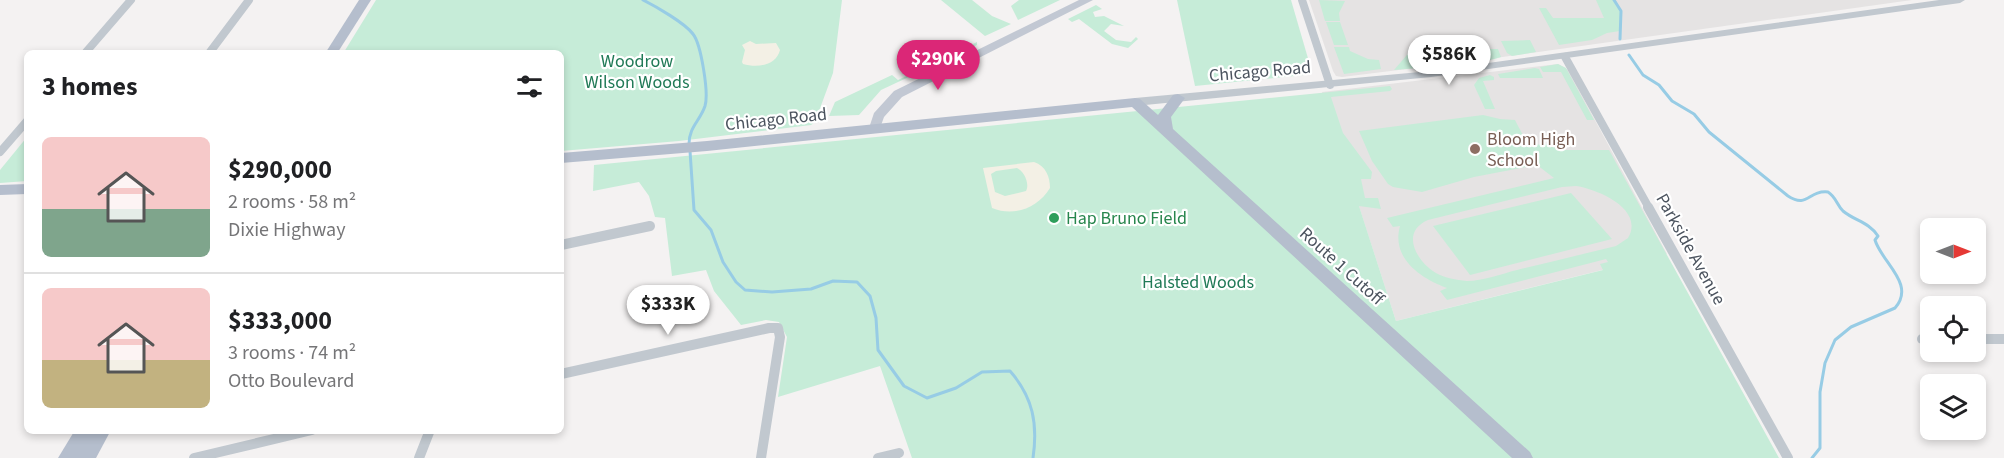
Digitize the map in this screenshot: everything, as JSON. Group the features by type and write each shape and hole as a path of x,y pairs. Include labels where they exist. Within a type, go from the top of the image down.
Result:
{"main road":[{"path":"333,50 365,0"},
{"path":"876,129 879,116 884,108 898,94 1088,0"},
{"path":"1166,131 1164,116 1178,98"},
{"name":"Chicago Road","path":"564,158 707,146 1135,102"},
{"name":"Route 1 Cutoff","path":"1135,102 1524,458"},
{"path":"0,190 24,189"},
{"path":"67,458 82,434"},
{"path":"86,458 101,434"}],"street":[{"path":"88,50 131,0"},
{"path":"212,50 249,0"},
{"path":"1302,0 1330,85"},
{"name":"Chicago Road","path":"1135,102 1330,85 1565,57 1960,0"},
{"name":"Parkside Avenue","path":"1565,57 1788,458"},
{"path":"0,152 24,124"},
{"path":"564,243 650,226"},
{"path":"564,373 769,328 778,328 780,337 761,458"},
{"path":"1986,339 2004,339"},
{"path":"194,458 295,434"},
{"path":"419,458 428,434"},
{"path":"878,458 899,453"}],"shaded area":[{"path":"1309,0 1912,0 1342,77 1336,76 1333,71"},
{"name":"Bloom High School","path":"1558,64 1568,70 1667,254 1396,321 1322,92"}],"green space":[{"name":"Woodrow Wilson Woods","path":"376,0 842,0 833,73 815,122 811,125 679,141 564,151 564,50 345,50"},
{"path":"941,0 972,0 992,16 1011,24 985,36"},
{"path":"1019,0 1060,0 1018,20 1011,6"},
{"path":"1177,0 1291,0 1312,72 1304,75 1195,86"},
{"path":"1319,0 1345,1 1339,13 1340,21 1325,21"},
{"path":"1596,0 1613,0 1620,10 1620,31 1607,33 1592,40 1559,45 1539,8 1546,8 1553,18 1604,18"},
{"path":"1096,5 1102,9 1093,12 1095,17 1104,16 1124,26 1111,24 1104,31 1116,40 1131,42 1136,37 1138,39 1128,48 1112,44 1079,19 1072,22 1068,19"},
{"path":"1326,22 1340,22 1348,45 1334,45"},
{"path":"1421,37 1448,50 1453,61 1451,64 1433,66"},
{"path":"1530,40 1536,52 1512,56 1507,53 1501,41"},
{"path":"1419,41 1430,67 1394,70"},
{"path":"977,42 977,45 881,90 859,115 829,116 835,102 892,75 898,80"},
{"path":"1334,47 1349,47 1350,51 1368,59 1379,60 1381,69 1344,74"},
{"path":"1460,49 1498,49 1501,57 1484,61 1472,60 1467,58"},
{"path":"1558,64 1566,68 1594,120 1587,120 1561,72 1543,72 1540,67"},
{"path":"1539,69 1543,78 1500,78 1498,74"},
{"path":"1490,75 1494,77 1494,80 1483,81 1495,109 1485,109 1474,85 1479,78"},
{"name":"Halsted Woods","path":"1390,86 1392,89 1390,91 1331,97 1343,133 1372,172 1371,179 1361,179 1365,198 1378,198 1381,209 1359,206 1396,321 1603,270 1600,264 1608,262 1606,259 1447,300 1440,291 1447,288 1427,279 1404,257 1398,237 1400,226 1393,227 1387,218 1554,178 1537,165 1474,177 1422,192 1393,187 1388,184 1372,161 1359,131 1483,115 1515,120 1523,135 1534,144 1558,144 1561,150 1609,150 1779,458 912,458 880,366 778,397 787,337 779,322 766,320 741,325 714,291 706,270 672,276 665,218 655,217 649,196 639,182 593,191 594,165","holes":["1562,187 1585,188 1606,196 1625,210 1632,228 1628,238 1616,246 1473,281 1436,273 1422,261 1414,246 1415,232 1419,225 1428,220"]},
{"path":"24,141 24,181 0,183 0,170"},
{"path":"1571,193 1612,239 1470,275 1433,226"}],"sand":[{"path":"750,41 756,44 776,43 780,50 774,60 765,65 743,64 745,50 742,45"},
{"path":"1034,162 1042,166 1046,172 1050,188 1039,201 1025,209 1000,211 992,208 983,168","holes":["1017,168 1027,181 1026,191 1005,196 995,192 991,174"]}],"waterway":[{"path":"643,0 684,25 693,34 699,48 706,100 689,138 689,144"},
{"path":"1614,0 1621,11 1620,39"},
{"path":"1629,55 1643,75 1659,85 1672,101 1694,114 1709,132 1788,196 1800,201 1821,192 1831,194 1843,211 1866,225 1878,236 1875,240 1879,249 1900,282 1902,290 1895,308 1851,327 1835,340 1825,363 1820,392 1820,448 1812,458"},
{"path":"690,151 694,210 711,230 723,262 736,282 745,290 772,292 811,289 833,281 857,282 870,296 876,318 878,350 904,386 927,398 956,388 982,372 1010,371 1024,391 1032,412 1035,434 1033,458"}],"place":[{"name":"Bloom High School","path":"1475,149"},
{"name":"Hap Bruno Field","path":"1054,218"}]}
